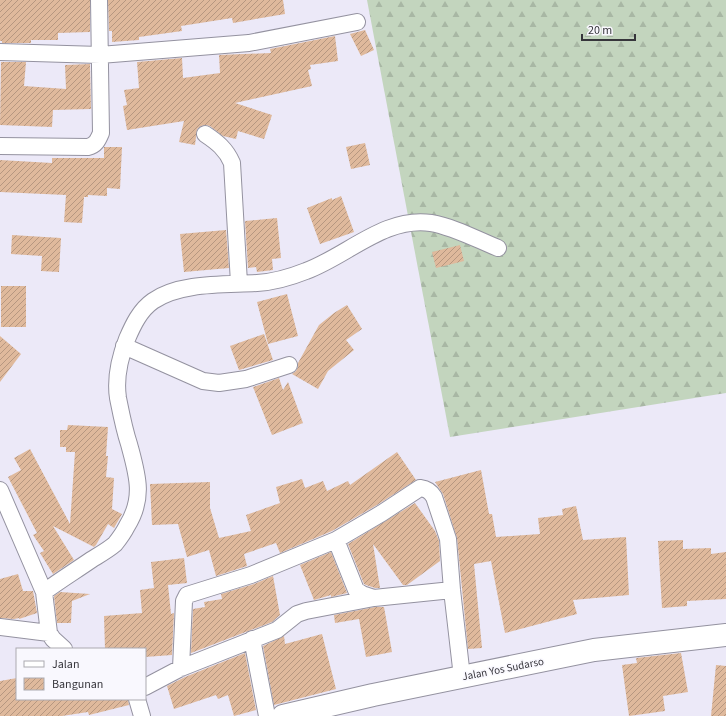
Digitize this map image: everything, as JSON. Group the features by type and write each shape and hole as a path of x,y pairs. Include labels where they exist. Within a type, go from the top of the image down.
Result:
{"highway":[{"name":"Jalan Yos Sudarso","path":"283,716 462,676 594,650 726,635"}],"street":[{"path":"0,146 88,148 94,145 98,140 100,133 99,0"},
{"path":"0,52 100,55 249,42 358,22"},
{"path":"205,134 222,146 228,153 232,163 239,283"},
{"path":"44,592 116,543 128,526 137,506 138,487 135,465 128,443 118,397 117,374 124,346 133,325 140,313 152,301 168,292 184,289 221,283 259,283 290,277 314,268 378,233 405,223 418,222 445,227 498,248"},
{"path":"124,346 203,381 219,383 246,379 289,365"},
{"path":"181,668 184,601 187,595 250,575 336,540 382,513 420,488 430,492 434,497 448,539 452,590 462,676"},
{"path":"0,490 44,592 49,633 63,648"},
{"path":"336,540 356,590 362,594 374,598"},
{"path":"146,687 181,668 277,630 297,614 306,611 374,598 452,590"},
{"path":"0,627 49,633"},
{"path":"252,639 267,716"},
{"path":"137,700 142,716"}],"green space":[{"path":"367,0 726,0 726,393 450,437"}],"building":[{"path":"0,0 90,0 90,32 58,33 58,40 31,40 31,43 2,43 2,41 0,41"},
{"path":"108,0 283,0 285,14 233,23 232,18 181,26 182,31 139,37 139,40 112,42 112,31 109,31"},
{"path":"365,30 374,50 361,56 350,34"},
{"path":"335,36 338,61 310,65 311,69 308,70 312,86 235,103 272,115 264,139 238,131 236,139 223,136 210,126 205,125 197,129 195,145 179,142 184,121 127,130 123,106 127,105 124,90 139,88 137,62 182,58 183,78 220,73 219,55 271,53 270,49"},
{"path":"1,62 26,62 24,86 66,89 65,65 90,64 91,109 53,110 52,127 0,125"},
{"path":"365,143 370,165 351,169 346,147"},
{"path":"104,147 122,147 120,189 107,188 107,196 88,195 88,197 84,197 82,223 64,222 66,195 0,192 0,160 52,163 52,158 104,158"},
{"path":"341,196 354,232 320,244 307,208"},
{"path":"277,218 281,258 272,259 273,270 257,272 256,267 248,268 245,221"},
{"path":"226,230 229,268 184,272 180,234"},
{"path":"12,235 61,238 59,272 41,271 42,256 11,254"},
{"path":"460,245 464,261 436,268 432,252"},
{"path":"1,286 26,286 26,327 1,327"},
{"path":"287,294 298,336 268,344 257,302"},
{"path":"347,305 362,329 346,340 354,350 328,371 318,389 292,374 296,371 298,363 319,325"},
{"path":"264,334 273,360 239,370 230,346"},
{"path":"0,336 21,354 0,382"},
{"path":"279,378 283,390 288,382 303,423 272,435 253,387"},
{"path":"68,425 108,427 106,477 114,478 112,509 122,514 114,528 108,524 94,547 53,526 74,560 53,574 40,553 44,551 33,535 37,533 8,477 21,470 14,458 30,449 70,524 75,452 66,452 66,447 60,447 60,430 67,430"},
{"path":"397,452 416,480 332,531 280,553 276,543 244,554 247,566 216,576 209,550 187,557 178,524 152,525 150,484 210,482 210,508 219,538 251,531 246,515 280,503 276,487 302,479 305,488 323,481 327,491 348,481 350,485"},
{"path":"481,470 489,514 492,514 496,537 540,534 538,518 563,515 562,509 576,506 583,540 626,537 629,595 573,600 577,614 505,633 491,561 474,564 482,648 468,649 457,538 443,494 435,482"},
{"path":"415,503 435,531 439,541 440,561 407,585 403,585 373,544 380,588 375,588 364,584 348,544"},
{"path":"683,540 683,549 711,548 711,554 726,552 726,599 687,601 687,606 662,608 658,541"},
{"path":"331,552 347,593 331,597 331,595 314,600 300,565"},
{"path":"184,558 187,583 168,585 171,614 174,613 172,655 146,657 146,648 105,648 104,616 142,613 140,590 154,588 151,562"},
{"path":"18,574 23,591 33,591 37,613 19,619 0,618 0,579"},
{"path":"273,576 280,615 272,622 191,653 193,609 205,607 204,602 222,599 221,594 254,584"},
{"path":"60,592 90,594 72,601 71,623 57,623 54,596"},
{"path":"375,607 384,607 392,652 366,657 359,619 335,623 334,615"},
{"path":"322,634 336,689 274,705 263,646 284,636 285,644"},
{"path":"245,653 256,710 234,716 228,695 218,699 216,695 174,709 167,686 185,677"},
{"path":"681,653 688,692 663,696 665,711 629,716 622,665 637,663 636,658"},
{"path":"716,665 726,666 726,716 711,716"},
{"path":"16,678 16,700 128,700 129,705 89,715 88,712 62,716 0,716 0,681"}]}
